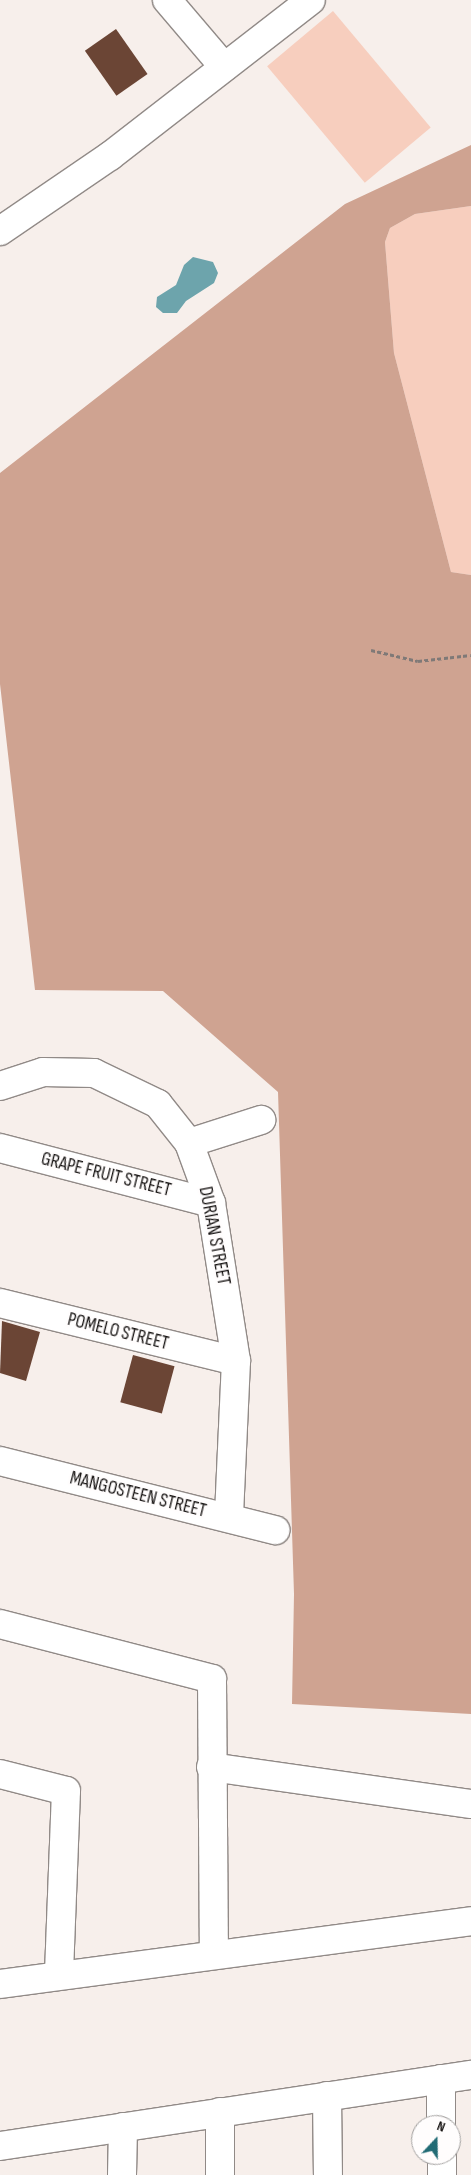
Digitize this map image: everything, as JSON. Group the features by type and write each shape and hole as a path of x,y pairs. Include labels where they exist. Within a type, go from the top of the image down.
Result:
{"street":[{"path":"167,0 224,67"},
{"path":"0,231 110,156 311,0"},
{"name":"DURIAN STREET","path":"0,1086 43,1072 94,1072 158,1104 189,1144 211,1202 236,1361 229,1518"},
{"path":"189,1144 261,1120"},
{"name":"GRAPE FRUIT STREET","path":"0,1148 211,1202"},
{"name":"POMELO STREET","path":"0,1303 236,1361"},
{"name":"MANGOSTEEN STREET","path":"0,1461 276,1530"},
{"path":"0,1624 212,1679 211,1768 214,1953"},
{"path":"211,1768 471,1804"},
{"path":"0,1774 66,1791 59,1974"},
{"path":"0,1984 214,1953 471,1921"},
{"path":"0,2146 471,2074"},
{"path":"441,2079 441,2115"},
{"path":"327,2096 328,2175"},
{"path":"220,2112 220,2175"},
{"path":"122,2175 123,2127"}],"path":[{"path":"371,650 418,661 471,655"}],"shaded area":[{"path":"333,11 431,127 365,183 267,66"},
{"path":"471,145 471,206 415,214 390,228 385,242 394,353 451,572 471,575 471,1714 292,1704 294,1594 278,1092 163,991 35,990 0,684 0,473 345,204"},
{"path":"471,206 471,575 451,572 394,353 385,242 390,228 415,214"}],"water":[{"path":"193,257 213,262 218,273 214,283 186,301 177,313 163,313 156,307 157,297 176,285 184,265"}],"building":[{"path":"116,29 148,74 116,96 85,51"},
{"path":"2,1321 40,1332 26,1381 0,1373"},
{"path":"133,1355 175,1366 162,1413 120,1402"}]}
